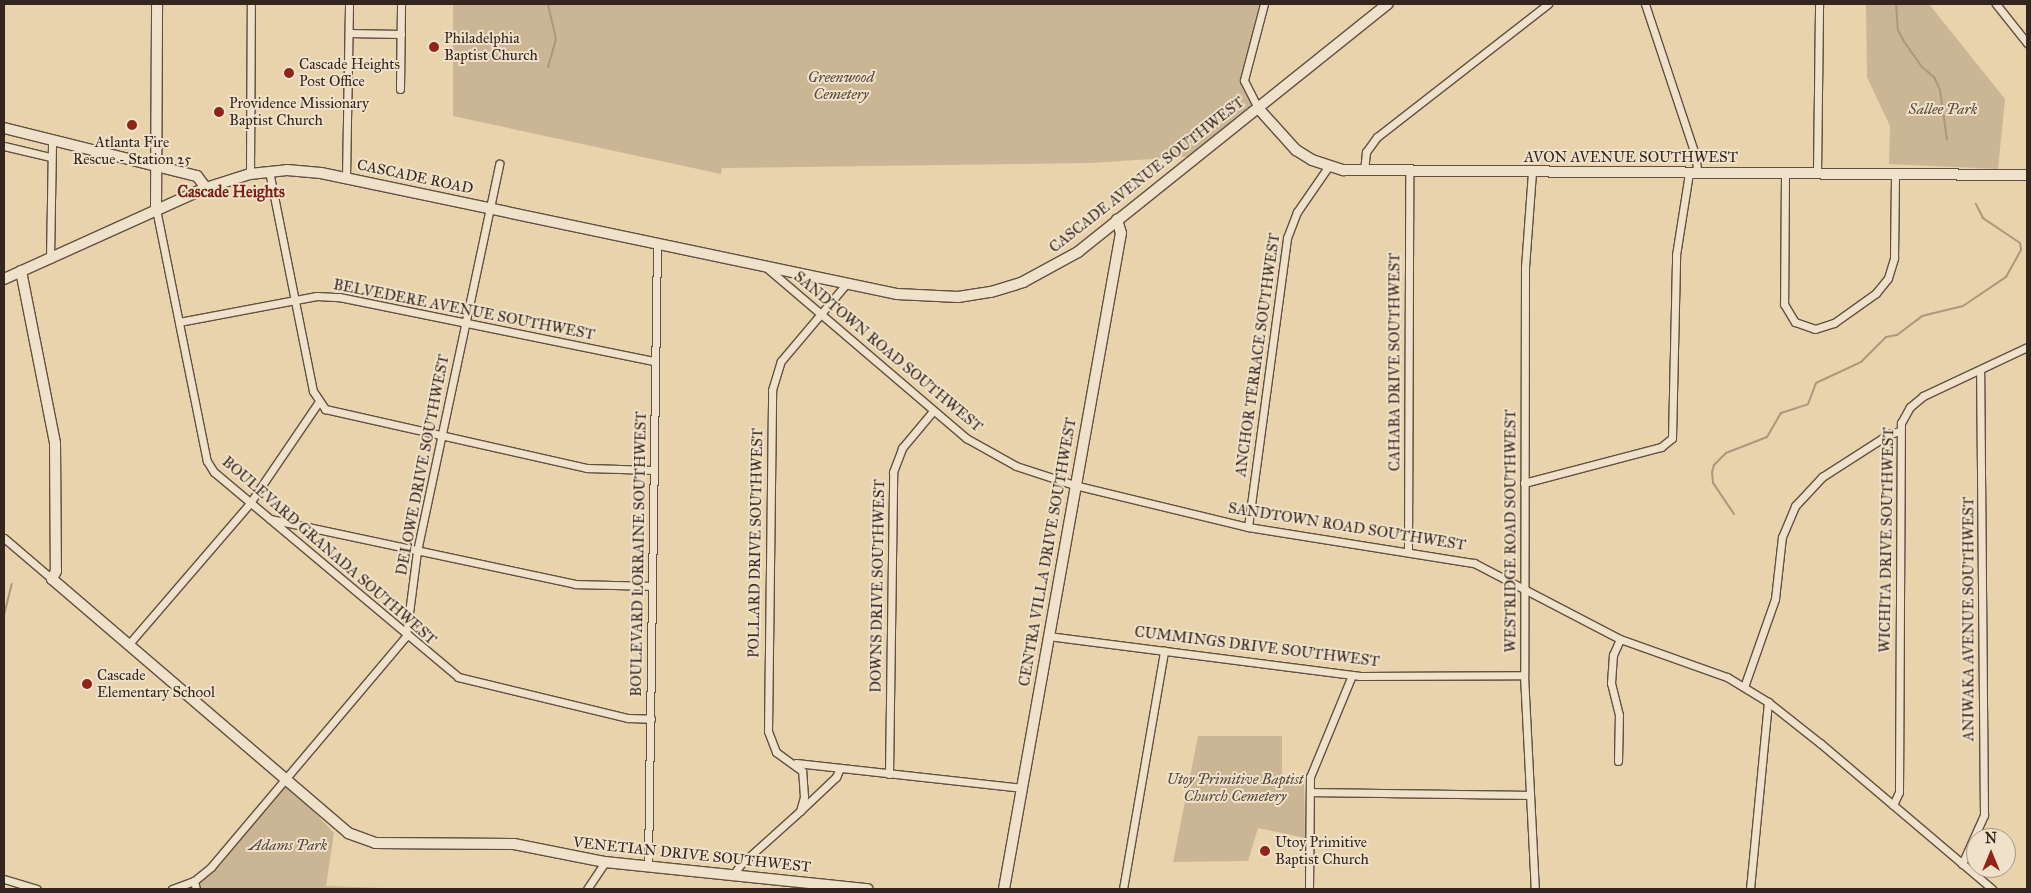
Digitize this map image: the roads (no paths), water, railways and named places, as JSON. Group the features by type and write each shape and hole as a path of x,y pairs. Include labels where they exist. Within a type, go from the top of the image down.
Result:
{"street":[{"path":"156,210 157,4"},
{"path":"250,174 251,4"},
{"path":"400,89 401,4"},
{"path":"1258,108 1244,80 1264,4"},
{"name":"CASCADE AVENUE SOUTHWEST","path":"841,282 925,297 991,292 1054,267 1117,220 1388,4"},
{"path":"1364,171 1366,152 1376,137 1548,4"},
{"path":"1524,483 1661,447 1672,438 1676,256 1696,157 1645,4"},
{"path":"1817,174 1819,4"},
{"path":"1996,4 2027,43"},
{"path":"346,178 350,34 349,5"},
{"path":"350,34 401,34"},
{"name":"AVON AVENUE SOUTHWEST","path":"1258,108 1296,150 1328,167 1364,171 2027,175"},
{"path":"4,128 52,142 197,176 206,188"},
{"path":"50,259 50,157 52,142"},
{"path":"4,146 50,157"},
{"name":"DELOWE DRIVE SOUTHWEST","path":"406,636 417,551 499,164"},
{"name":"ANCHOR TERRACE SOUTHWEST","path":"1248,527 1287,238 1297,212 1328,167"},
{"path":"269,171 313,391 318,403 334,413 587,468 653,470"},
{"name":"CASCADE ROAD","path":"4,279 206,188 250,174 269,171 305,171 841,282"},
{"name":"CAHABA DRIVE SOUTHWEST","path":"1408,552 1409,172"},
{"name":"WESTRIDGE ROAD SOUTHWEST","path":"1532,172 1526,267 1524,675 1535,889"},
{"path":"1785,174 1784,304 1795,322 1815,329 1834,324 1876,293 1888,278 1894,258 1895,174"},
{"name":"BOULEVARD GRANADA SOUTHWEST","path":"156,210 207,461 214,472 446,670 470,682 628,718 651,719"},
{"name":"CENTRA VILLA DRIVE SOUTHWEST","path":"1004,889 1074,485 1121,233 1117,220"},
{"name":"BOULEVARD LORRAINE SOUTHWEST","path":"648,865 654,361 658,244"},
{"name":"SANDTOWN ROAD SOUTHWEST","path":"765,266 933,411 966,438 998,458 1034,473 1074,485 1248,527 1474,563 1524,587 1620,639 1712,670 1768,702 1992,889"},
{"path":"4,538 52,579 56,571 55,444 21,271"},
{"name":"POLLARD DRIVE SOUTHWEST","path":"796,763 776,752 768,731 772,390 781,361 821,313 841,282"},
{"name":"BELVEDERE AVENUE SOUTHWEST","path":"179,322 295,300 339,296 654,361"},
{"name":"WICHITA DRIVE SOUTHWEST","path":"1893,805 1899,792 1900,432 1905,414 1916,400 2027,348"},
{"name":"ANIWAKA AVENUE SOUTHWEST","path":"1962,864 1984,815 1980,370"},
{"path":"128,644 250,503 318,403"},
{"name":"DOWNS DRIVE SOUTHWEST","path":"889,774 893,472 902,448 933,411"},
{"path":"1744,687 1775,598 1782,537 1794,506 1822,477 1889,434 1900,432"},
{"path":"268,519 574,584 652,586"},
{"name":"VENETIAN DRIVE SOUTHWEST","path":"52,579 348,833 365,841 514,844 604,862 868,889"},
{"path":"172,889 194,881 211,867 406,636"},
{"name":"CUMMINGS DRIVE SOUTHWEST","path":"1048,636 1352,675 1524,675"},
{"path":"1618,760 1619,715 1611,683 1613,655 1620,639"},
{"path":"1123,889 1164,651"},
{"path":"1309,889 1310,792 1314,762 1352,675"},
{"path":"1750,889 1768,702"},
{"path":"796,763 1022,788"},
{"path":"796,763 802,771 805,783 800,811"},
{"path":"734,874 740,865 836,777 840,768"},
{"path":"1310,792 1530,795"},
{"path":"587,889 602,871 604,862"},
{"path":"4,879 37,889"},
{"path":"194,881 196,889"}],"waterway":[{"path":"548,4 556,39 548,67"},
{"path":"1896,4 1898,30 1903,40 1922,67 1934,77 1940,90 1947,140"},
{"path":"1734,514 1713,483 1712,472 1714,465 1726,453 1767,437 1781,413 1808,404 1816,383 1861,362 1886,337 1897,335 1922,316 1963,306 2006,277 2021,250 2020,243 1983,218 1976,204"},
{"path":"4,615 12,584"}],"place":[{"name":"Philadelphia Baptist Church","path":"434,47"},
{"name":"Cascade Heights Post Office","path":"289,73"},
{"name":"Providence Missionary Baptist Church","path":"219,112"},
{"name":"Atlanta Fire Rescue - Station 25","path":"132,125"},
{"name":"Cascade Elementary School","path":"87,684"},
{"name":"Utoy Primitive Baptist Church","path":"1265,851"}],"district":[{"name":"Cascade Heights","path":"231,192"}],"park label":[{"name":"Greenwood Cemetery","path":"841,86"},
{"name":"Sallee Park","path":"1943,110"},
{"name":"Utoy Primitive Baptist Church Cemetery","path":"1235,788"},
{"name":"Adams Park","path":"288,846"}]}
